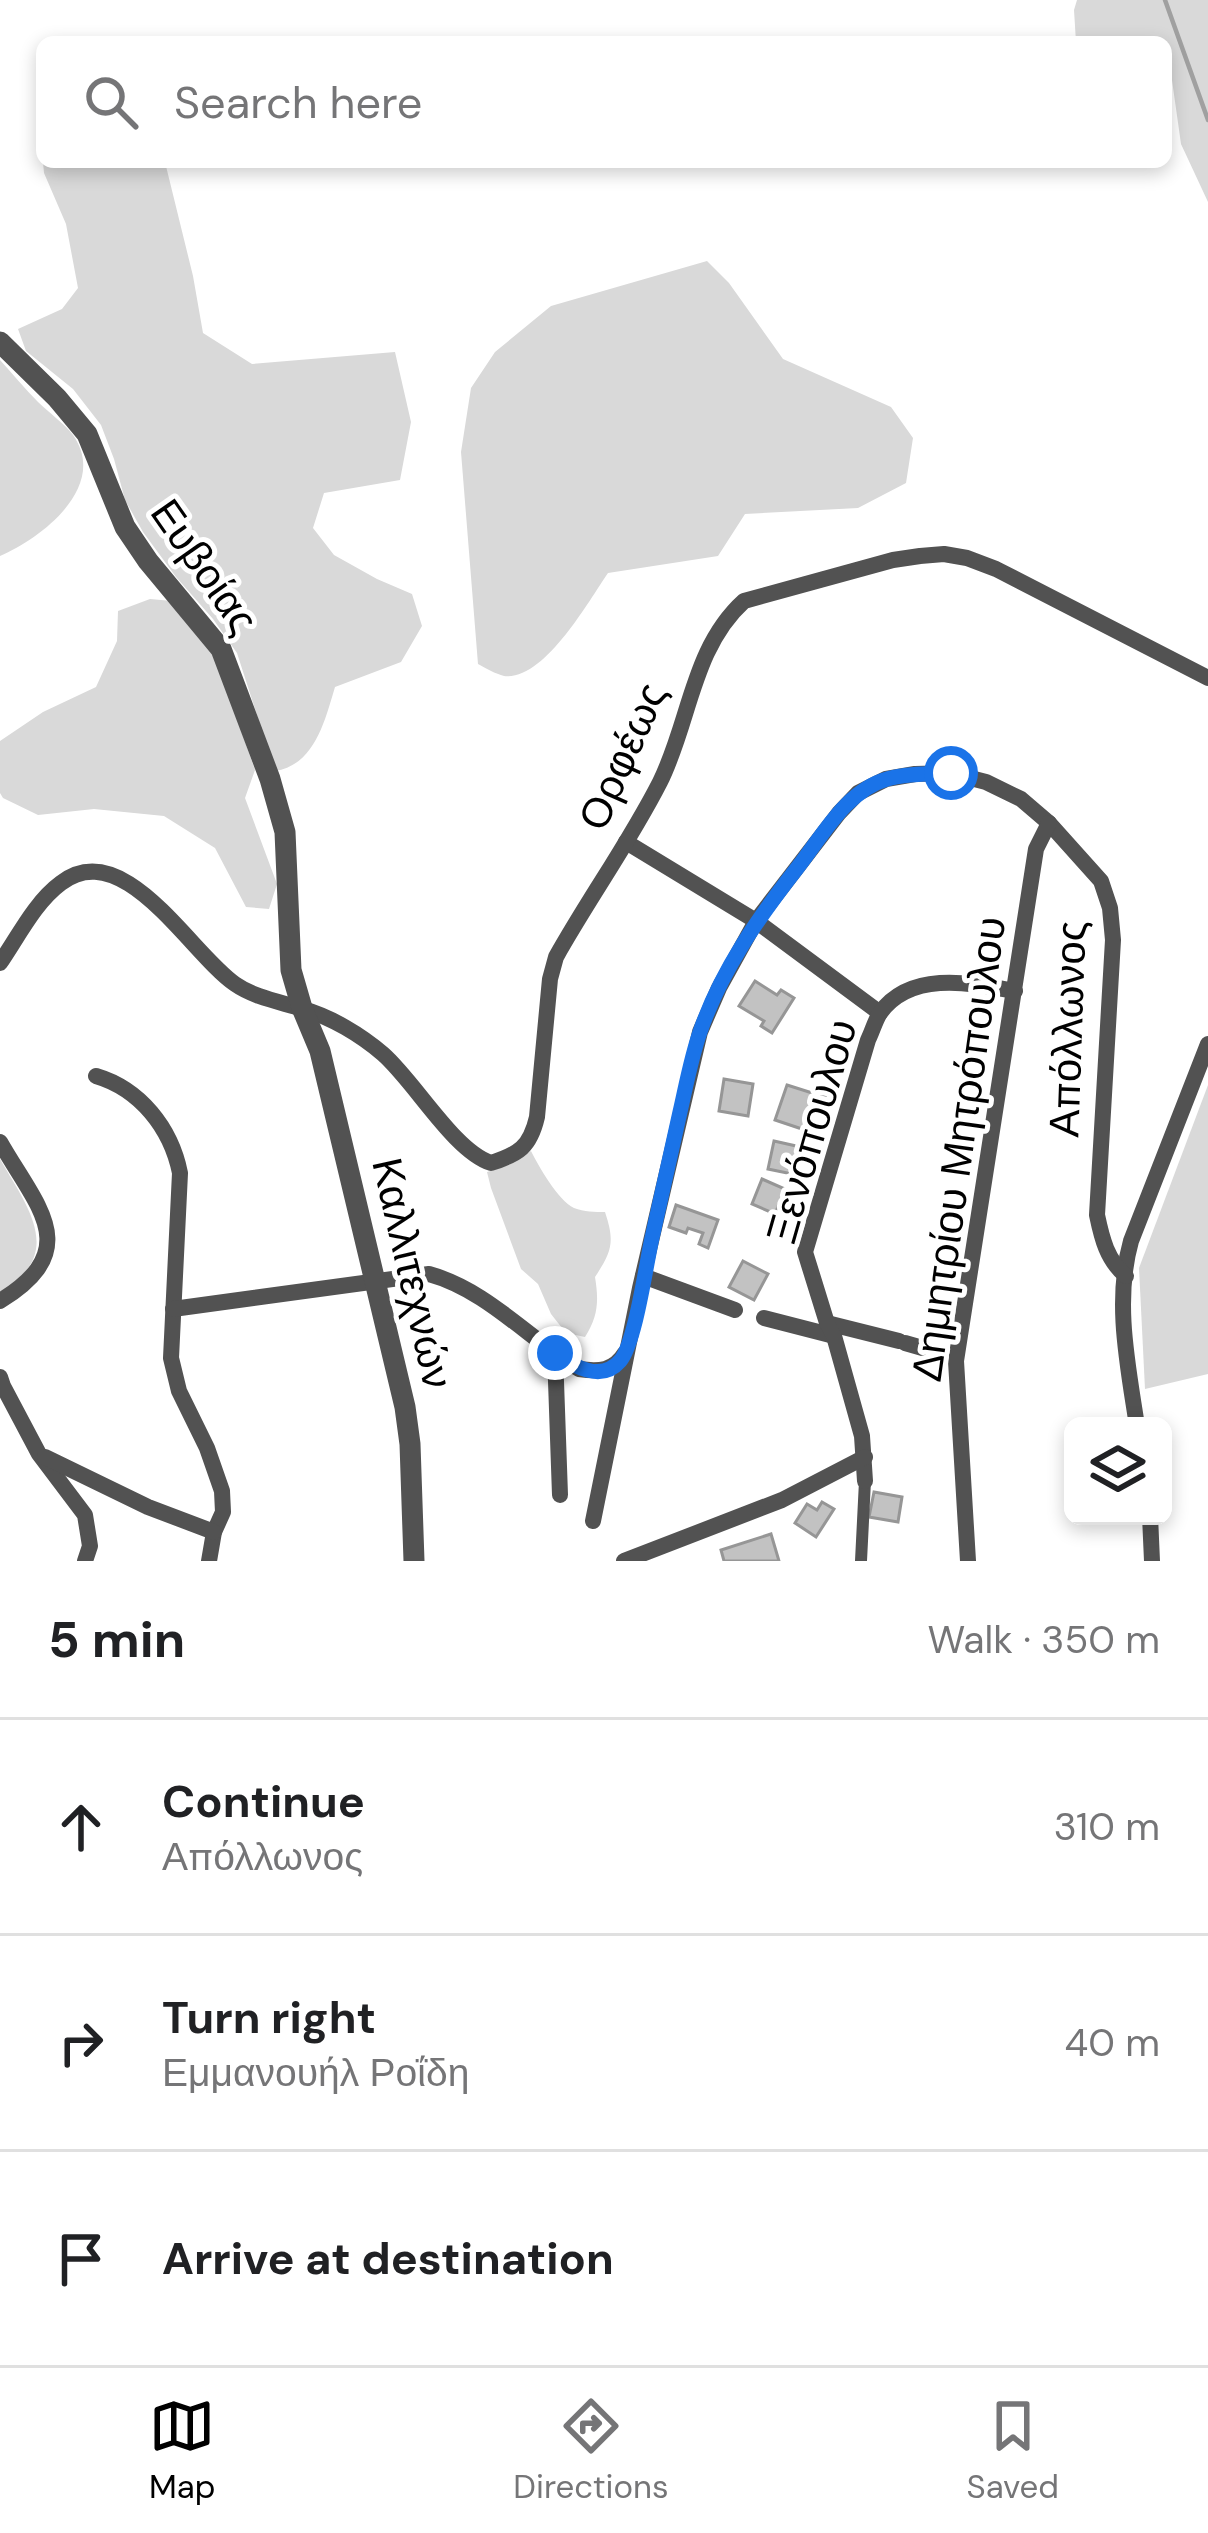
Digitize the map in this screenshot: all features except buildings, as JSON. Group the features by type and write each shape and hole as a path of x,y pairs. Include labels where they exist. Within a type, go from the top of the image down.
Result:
{"street":[{"name":"Ευβοίας","path":"0,342 87,434 125,527 221,650 270,779 284,832 291,970 302,1008"},
{"name":"Ορφέως","path":"302,1008 345,1027 382,1054 476,1159 491,1163 526,1147 537,1117 556,957 670,760 716,634 744,601 893,560 944,554 996,569 1208,678"},
{"name":"Απόλλωνος","path":"593,1521 700,1032 756,921 838,813 858,793 886,779 951,773 986,782 1021,799 1049,823 1101,881 1113,940 1097,1215 1113,1265 1126,1276"},
{"name":"Δημητρίου Μητρόπουλου","path":"968,1561 956,1361 1036,849 1049,823"},
{"path":"626,842 756,921 880,1013"},
{"path":"0,963 61,883 80,872 102,872 138,889 238,987 302,1008"},
{"name":"Ξενόπουλου","path":"865,1480 862,1436 805,1252 868,1040 880,1013 921,986 951,982 1015,991"},
{"name":"Καλλιτεχνών","path":"302,1008 320,1051 408,1426 414,1561"},
{"path":"1136,1417 1123,1322 1125,1263 1208,1044"},
{"path":"96,1076 136,1096 176,1151 180,1173 171,1358 179,1391 223,1491 223,1512 208,1561"},
{"path":"0,1142 49,1234 47,1253 37,1271 0,1300"},
{"path":"173,1309 429,1274 473,1292 579,1369 611,1368 630,1345"},
{"path":"643,1276 735,1310"},
{"path":"764,1318 926,1348"},
{"path":"555,1353 560,1495"},
{"path":"0,1376 39,1454 85,1515 90,1546 85,1561"},
{"path":"39,1454 148,1507 214,1532"},
{"path":"624,1561 782,1500 865,1457"},
{"path":"861,1561 865,1480"},
{"path":"1150,1525 1152,1561"}],"shaded area":[{"path":"1077,0 1208,0 1208,202 1181,144 1172,80 1172,36 1076,36"},
{"path":"44,168 166,168 203,333 252,364 395,352 411,422 400,480 324,493 313,528 334,555 412,594 422,626 401,662 335,687 316,739 289,767 275,771 237,653 143,532 125,500 101,425 73,389 26,351 18,329 62,309 78,288 66,224"},
{"path":"707,261 729,283 783,359 891,407 913,438 906,483 858,508 745,514 718,556 608,573 564,637 534,666 504,676 481,666 461,452 471,388 495,352 551,306"},
{"path":"0,360 73,435 82,454 83,473 77,491 51,523 0,556"},
{"path":"150,599 172,601 213,651 255,770 245,798 277,884 269,909 246,907 215,848 164,816 94,809 38,815 0,793 0,741 43,712 96,687 117,641 118,611"},
{"path":"1208,1085 1208,1374 1145,1389 1139,1268"},
{"path":"531,1151 568,1204 605,1212 608,1222 610,1246 595,1277 596,1308 585,1337 566,1333 538,1284 521,1269 491,1188 487,1172"},
{"path":"0,1159 30,1213 36,1246 32,1262 0,1292"}],"waterway":[{"path":"1165,0 1208,120"}],"route":[{"path":"555,1353 579,1369 595,1372 611,1368 630,1345 693,1054 719,988 756,921 858,793 886,779 951,773"}]}
